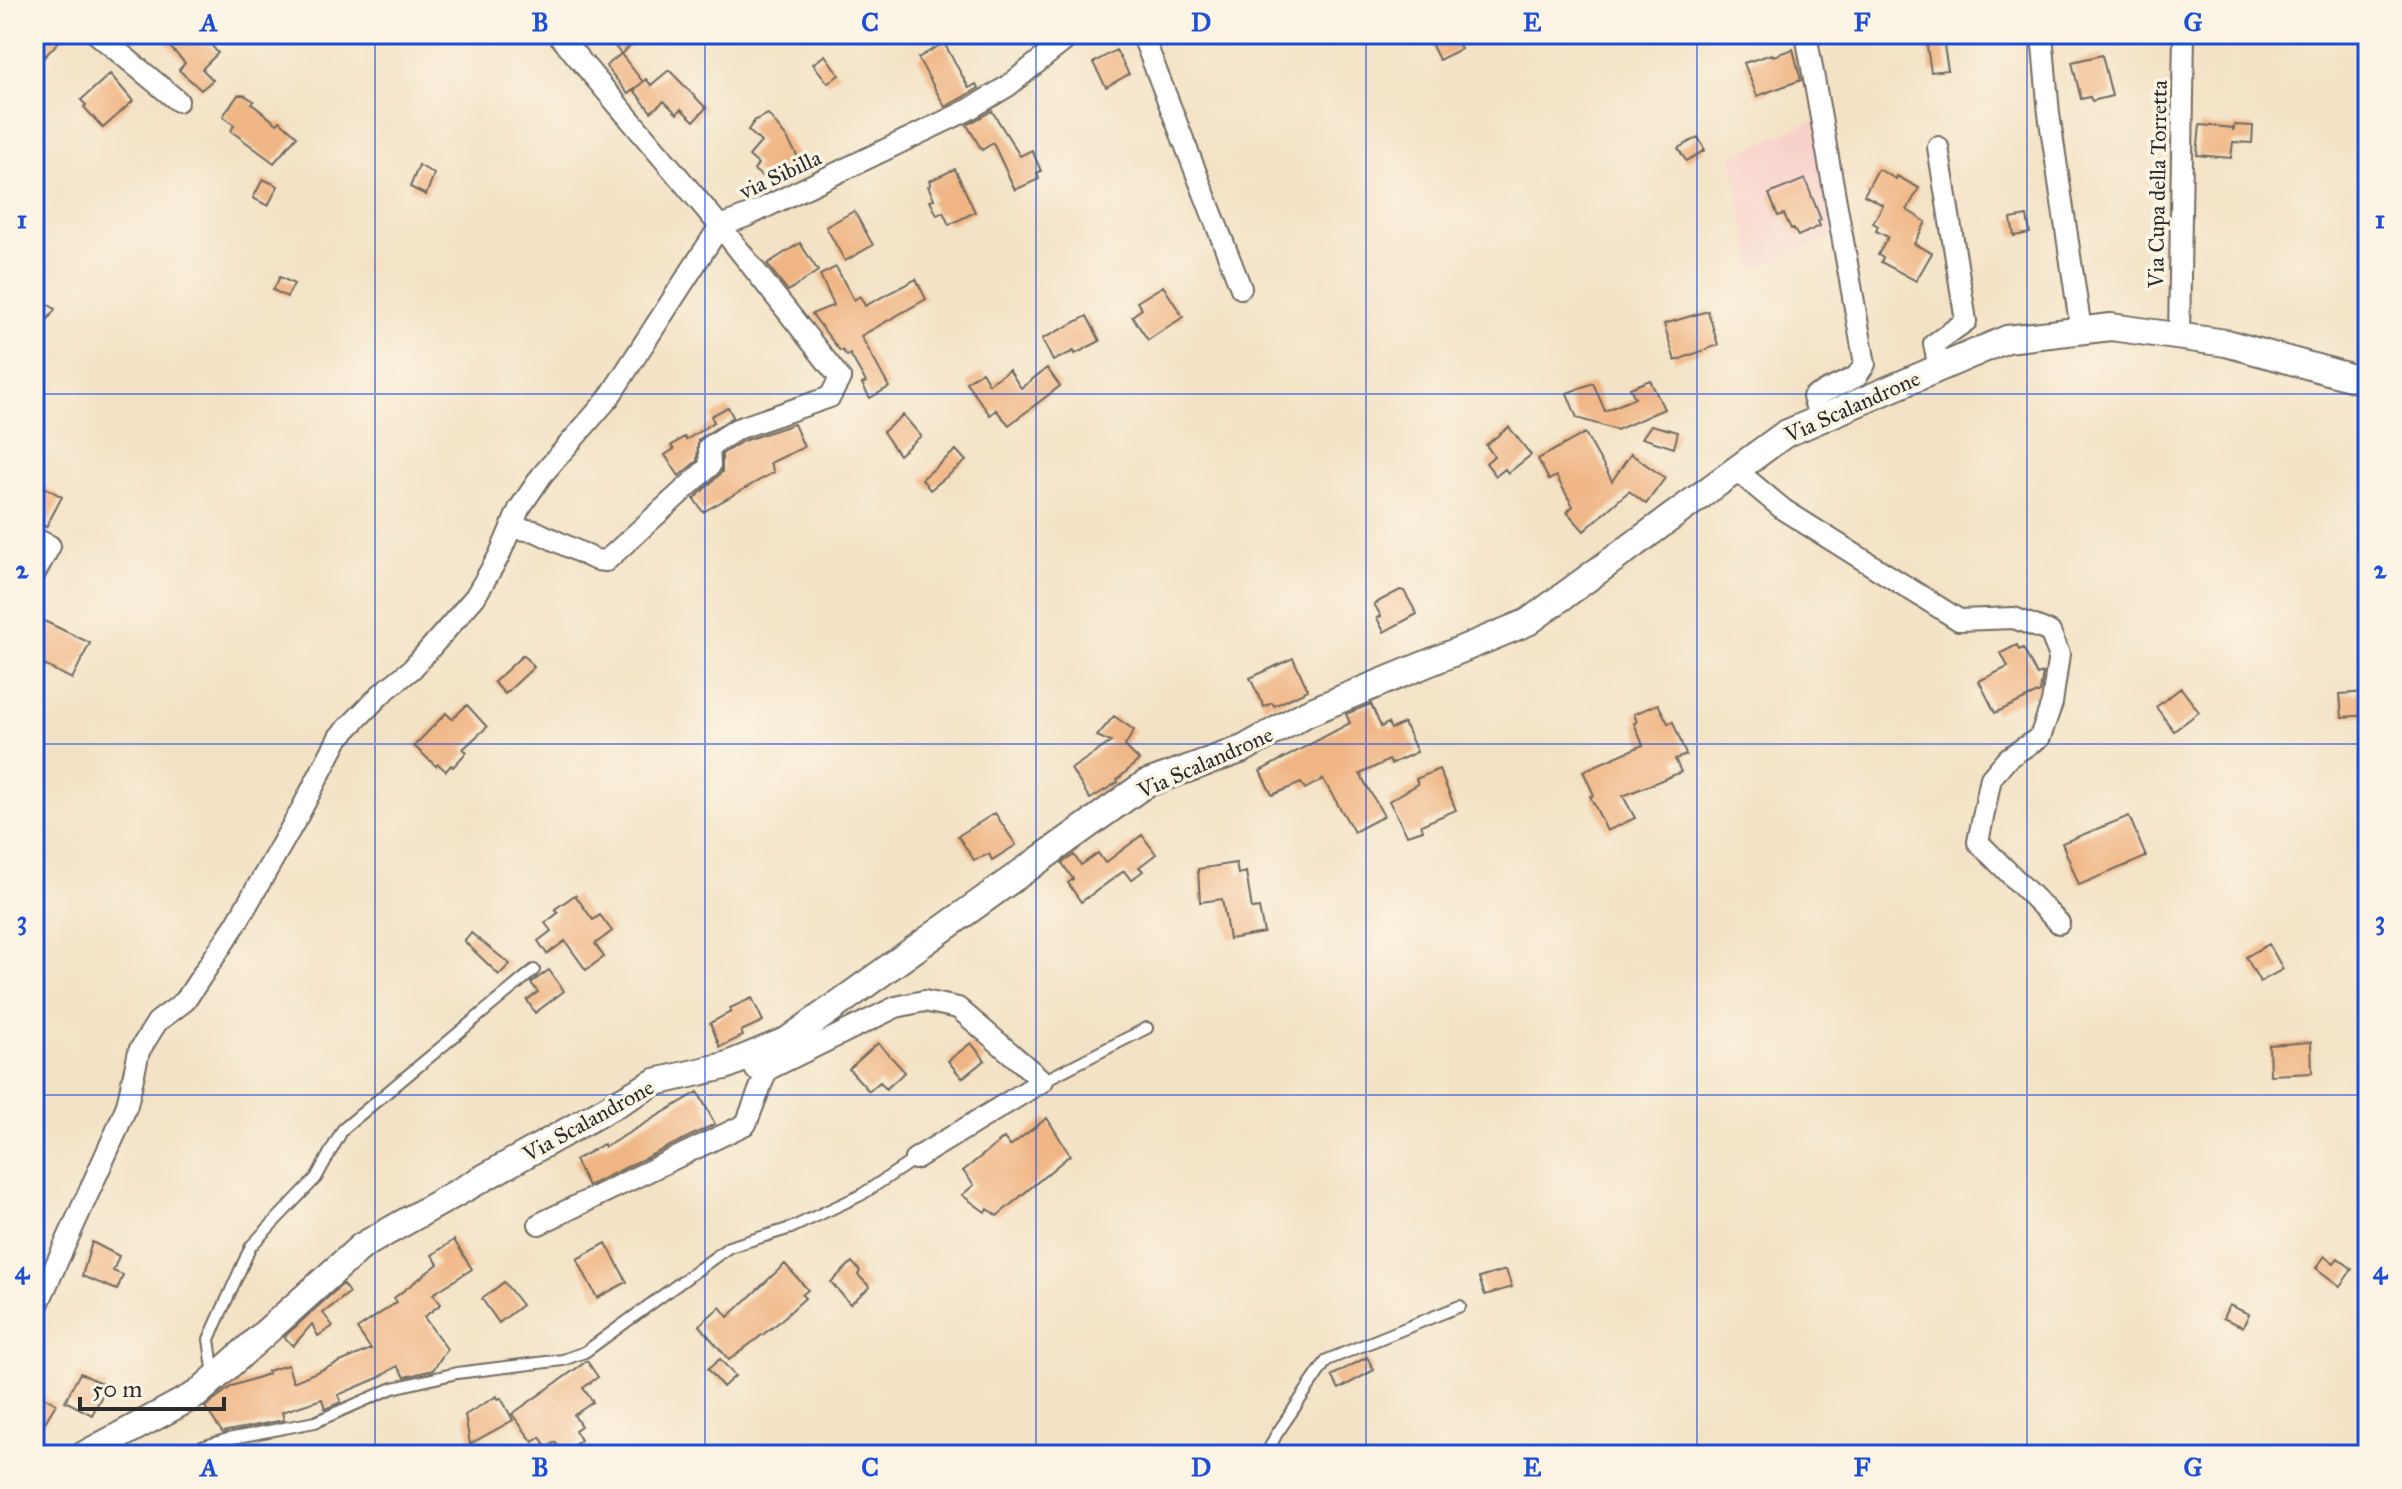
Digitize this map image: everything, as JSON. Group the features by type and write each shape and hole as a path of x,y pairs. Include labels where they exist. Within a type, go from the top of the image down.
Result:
{"street":[{"path":"97,34 178,101"},
{"path":"511,528 535,531 596,560 606,561 710,466 709,447 737,429 830,397 840,378 720,226 558,34"},
{"name":"via Sibilla","path":"720,226 968,110 1008,86 1073,34"},
{"path":"1142,34 1241,288"},
{"path":"1806,34 1865,364 1856,377 1813,397 1820,419"},
{"path":"2042,34 2049,114 2081,330"},
{"name":"Via Cupa della Torretta","path":"2179,336 2184,34"},
{"path":"1938,147 1966,321 1934,344 1939,368"},
{"path":"34,1313 122,1119 139,1051 157,1022 185,1001 236,924 339,737 381,694 412,669 475,597 499,556 519,509 542,475 608,399 720,226"},
{"name":"Via Scalandrone","path":"84,1455 197,1394 362,1246 655,1082 725,1066 788,1040 1145,784 1243,749 1307,713 1528,622 1785,434 2007,339 2111,327 2226,343 2368,382"},
{"path":"1736,470 1784,510 1959,620 2014,618 2050,632 2059,654 2048,715 2040,737 2008,758 1991,778 1978,842 2059,923"},
{"path":"34,538 50,546 34,575"},
{"path":"725,1066 767,1070 896,1007 924,1001 958,1008 1043,1081 915,1159"},
{"path":"539,1224 746,1124 767,1070"}],"lane":[{"path":"214,1379 209,1339 251,1246 316,1178 343,1129 534,970"},
{"path":"1043,1081 1147,1028"},
{"path":"176,1455 228,1439 315,1422 393,1388 457,1373 563,1360 585,1352 729,1247 791,1228 861,1195 915,1159"},
{"path":"1266,1455 1327,1360 1460,1306"}],"shaded area":[{"path":"1818,119 1840,234 1753,270 1732,155"}],"building":[{"path":"34,34 66,34 34,68"},
{"path":"158,34 202,34 218,53 202,69 213,80 201,90 179,70 185,63"},
{"path":"605,34 645,34 621,54"},
{"path":"1441,34 1454,34 1461,49 1439,60 1429,39"},
{"path":"1925,34 1942,34 1948,70 1931,72"},
{"path":"944,43 969,88 976,84 979,88 945,107 918,58"},
{"path":"1793,49 1801,80 1757,96 1744,63"},
{"path":"1116,50 1129,74 1106,87 1093,63"},
{"path":"621,54 643,82 628,94 606,66"},
{"path":"825,55 839,75 828,83 813,64"},
{"path":"2102,55 2112,96 2092,101 2090,97 2081,99 2072,62"},
{"path":"669,70 706,108 694,121 681,109 677,114 664,101 651,112 634,90 646,79 651,85"},
{"path":"110,74 133,101 103,128 81,100"},
{"path":"238,95 254,101 252,104 297,136 274,163 231,131 234,125 223,116"},
{"path":"992,111 1020,156 1032,150 1041,171 1037,173 1039,179 1015,190 993,143 982,150 967,125"},
{"path":"768,114 802,164 788,179 775,169 767,180 754,170 758,164 749,156 761,142 748,130 755,120"},
{"path":"2200,125 2253,126 2252,143 2233,142 2231,158 2197,155"},
{"path":"1698,137 1705,150 1686,161 1678,148"},
{"path":"419,165 434,174 426,195 410,187"},
{"path":"955,169 975,212 949,225 943,212 937,215 930,201 934,199 928,186 931,185 929,181"},
{"path":"1878,169 1919,188 1907,210 1926,222 1914,244 1932,253 1916,281 1881,262 1883,258 1878,255 1888,237 1876,231 1878,226 1873,223 1883,205 1864,195"},
{"path":"263,179 278,186 268,206 253,198"},
{"path":"1805,179 1821,220 1818,221 1820,226 1798,236 1784,214 1778,216 1769,194"},
{"path":"854,211 873,245 845,261 826,227"},
{"path":"2027,216 2030,233 2014,236 2011,219"},
{"path":"800,243 818,271 788,291 767,264"},
{"path":"836,267 854,300 860,296 865,306 916,279 926,299 861,336 889,387 870,398 862,384 866,382 850,354 847,356 840,351 812,314 834,305 820,275"},
{"path":"280,277 294,284 287,297 273,290"},
{"path":"1163,286 1183,317 1148,340 1132,316 1142,309 1137,302"},
{"path":"34,295 55,309 34,341"},
{"path":"1708,311 1718,345 1675,361 1664,324"},
{"path":"1087,316 1100,341 1053,361 1042,339"},
{"path":"1047,368 1060,386 1009,425 996,410 990,415 966,382 982,372 989,384 1009,370 1021,388"},
{"path":"1650,380 1664,409 1617,430 1577,418 1567,393 1593,383 1605,411 1635,398 1630,388"},
{"path":"728,407 733,417 698,440 697,461 679,476 665,455 674,449 671,446 714,422 711,416"},
{"path":"903,415 921,436 899,455 883,432"},
{"path":"794,424 804,447 770,463 774,472 703,512 694,499 722,472 722,454 743,441"},
{"path":"1651,425 1678,432 1674,448 1642,438"},
{"path":"1509,427 1531,455 1508,473 1505,469 1496,476 1486,463 1494,456 1486,445"},
{"path":"1585,433 1612,481 1631,454 1665,478 1646,504 1629,491 1584,531 1567,512 1573,506 1556,476 1549,480 1538,459"},
{"path":"956,450 966,461 930,490 922,479"},
{"path":"34,481 62,497 46,527 34,520"},
{"path":"1400,590 1404,591 1417,614 1384,632 1377,618 1381,616 1374,604"},
{"path":"40,619 90,643 72,679 34,660 34,632"},
{"path":"2017,645 2019,650 2023,648 2037,675 2043,673 2040,692 1995,713 1979,681 2008,667 2001,653"},
{"path":"523,655 534,667 505,694 494,682"},
{"path":"1293,658 1308,690 1274,706 1272,703 1264,707 1250,678"},
{"path":"2181,688 2199,712 2174,731 2156,707"},
{"path":"2368,692 2368,715 2342,717 2340,694"},
{"path":"1371,704 1381,727 1388,723 1391,729 1404,723 1417,752 1391,764 1389,760 1360,774 1384,816 1354,832 1323,779 1305,789 1301,783 1272,795 1260,771 1350,723 1346,714"},
{"path":"1658,704 1668,723 1673,722 1686,755 1675,759 1681,772 1623,796 1635,818 1607,831 1590,796 1594,795 1583,771 1643,745 1634,723 1637,722 1634,714"},
{"path":"467,705 487,727 463,749 467,752 446,771 414,746 446,713 452,719"},
{"path":"1114,716 1134,730 1125,746 1139,760 1118,782 1090,799 1071,769 1111,742 1097,736"},
{"path":"1439,769 1456,810 1421,825 1423,830 1407,835 1389,801 1418,784 1416,779"},
{"path":"995,813 1016,845 992,860 989,854 974,860 958,836"},
{"path":"2129,816 2146,857 2079,885 2062,843"},
{"path":"1142,835 1156,854 1139,867 1143,871 1131,880 1124,871 1081,902 1068,883 1073,879 1062,863 1074,855 1081,865 1098,853 1105,863"},
{"path":"1236,863 1238,874 1246,872 1252,909 1259,908 1264,933 1229,939 1222,899 1200,902 1198,869"},
{"path":"575,895 593,920 600,915 612,931 595,944 604,957 586,970 565,941 547,954 538,941 551,931 545,923 558,913 555,909"},
{"path":"471,933 510,964 499,975 464,941"},
{"path":"2269,944 2283,969 2260,982 2246,957"},
{"path":"549,970 564,991 535,1013 527,1000 538,992 531,983"},
{"path":"752,998 763,1021 741,1031 743,1036 720,1047 710,1023 731,1012 730,1008"},
{"path":"2311,1042 2312,1073 2270,1075 2269,1045"},
{"path":"878,1043 905,1072 886,1089 880,1082 869,1091 849,1069"},
{"path":"971,1043 985,1060 962,1078 948,1061"},
{"path":"698,1092 715,1124 588,1186 575,1160 604,1144 605,1147"},
{"path":"1047,1118 1070,1155 997,1216 988,1209 985,1212 962,1195 974,1185 963,1171 1004,1138 1010,1146"},
{"path":"454,1240 472,1269 433,1294 441,1304 424,1317 447,1349 433,1370 405,1377 397,1366 338,1395 341,1402 325,1409 322,1399 282,1412 284,1420 222,1432 205,1407 232,1386 288,1365 293,1382 371,1349 357,1329 397,1302 394,1298 438,1264 432,1255"},
{"path":"92,1242 119,1256 113,1271 123,1275 117,1290 82,1276"},
{"path":"606,1243 627,1282 597,1298 577,1259"},
{"path":"2325,1256 2334,1263 2338,1258 2352,1269 2340,1286 2316,1268"},
{"path":"852,1262 860,1271 858,1275 870,1287 850,1304 831,1282"},
{"path":"785,1264 808,1290 802,1295 805,1298 729,1360 699,1325 720,1307 728,1317"},
{"path":"1506,1270 1512,1287 1485,1295 1479,1278"},
{"path":"504,1282 522,1305 499,1323 482,1299"},
{"path":"343,1284 349,1293 323,1313 333,1326 318,1336 312,1324 293,1346 284,1337"},
{"path":"2229,1305 2249,1314 2243,1327 2223,1318"},
{"path":"1367,1357 1374,1370 1339,1389 1331,1376"},
{"path":"720,1359 735,1376 723,1387 708,1369"},
{"path":"587,1361 598,1377 583,1388 593,1402 574,1415 581,1426 575,1430 581,1440 563,1453 555,1442 547,1448 540,1437 533,1442 512,1414"},
{"path":"80,1373 107,1386 92,1415 65,1401"},
{"path":"34,1395 56,1404 34,1440"},
{"path":"497,1396 513,1420 470,1444 465,1415"}]}
